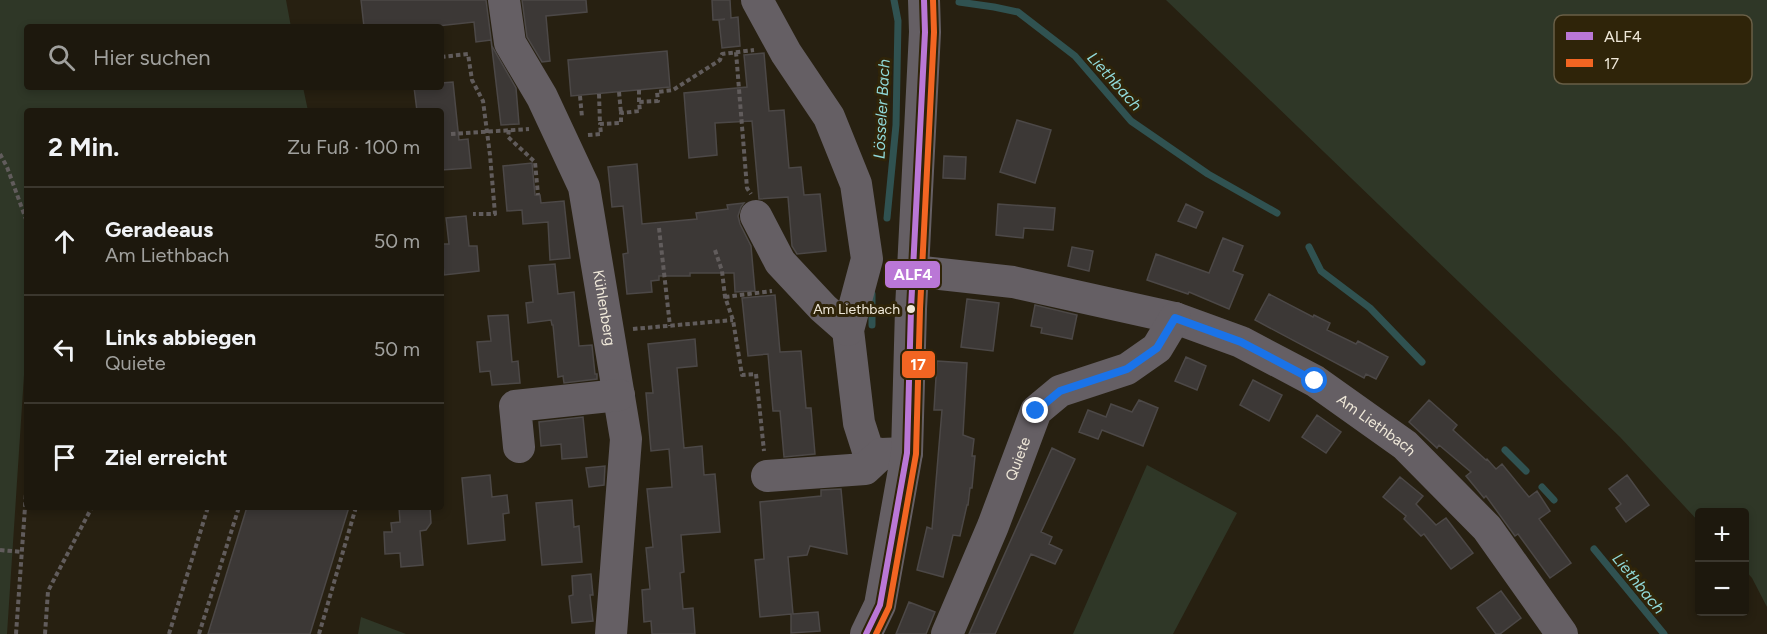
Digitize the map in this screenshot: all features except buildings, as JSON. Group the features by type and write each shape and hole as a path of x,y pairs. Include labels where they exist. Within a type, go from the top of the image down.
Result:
{"street":[{"name":"Kühlenberg","path":"504,0 510,43 542,97 585,187 626,439 611,634"},
{"path":"757,0 782,46 829,117 856,184 867,259 849,330 859,423 868,451 894,454"},
{"path":"866,634 880,605 913,271 926,32 924,0"},
{"path":"756,216 780,262 823,308 849,330"},
{"name":"Am Liethbach","path":"913,271 1013,282 1175,318 1241,342 1315,381 1405,445 1487,528 1562,634"},
{"name":"Quiete","path":"947,634 993,526 1036,411 1060,391 1127,369 1157,348 1175,318"},
{"path":"519,447 515,406 619,395"},
{"path":"767,476 864,469 894,454"}],"path":[{"path":"639,102 658,101 657,90 673,90 720,60 722,54 782,46"},
{"path":"735,52 747,188 755,201 756,216"},
{"path":"444,57 468,54 471,80 483,101 495,214 473,214"},
{"path":"621,113 640,111 639,90"},
{"path":"600,124 621,123 619,92"},
{"path":"451,134 509,130 601,134 599,94"},
{"path":"509,130 508,137 535,162 538,195"},
{"path":"0,154 24,214"},
{"path":"659,228 670,326"},
{"path":"715,250 722,271 725,297 733,320 741,375 756,374 767,476"},
{"path":"725,297 804,287"},
{"path":"608,331 733,320"},
{"path":"16,634 25,510"},
{"path":"45,634 48,591 90,510"},
{"path":"169,634 207,510"},
{"path":"199,634 238,510"},
{"path":"319,634 355,510"},
{"path":"0,550 22,552"}],"green space":[{"path":"0,0 286,0 290,24 24,24 24,90 304,90 307,108 24,108 24,375 7,634 0,634"},
{"path":"1166,0 1767,0 1767,607 1749,575 1749,508 1695,508 1695,518 1620,437"},
{"path":"1147,465 1237,513 1173,634 1073,634"},
{"path":"361,617 406,634 358,634"}],"waterway":[{"name":"Lösseler Bach","path":"887,218 896,125 898,21 894,0"},
{"name":"Liethbach","path":"959,2 1018,12 1075,56 1131,121 1208,174 1277,213"},
{"name":"Liethbach","path":"1309,247 1321,271 1370,308 1422,362"},
{"name":"Lösseler Bach","path":"872,294 872,325"},
{"name":"Liethbach","path":"1505,450 1526,471"},
{"name":"Liethbach","path":"1542,487 1554,500"},
{"name":"Liethbach","path":"1594,549 1664,634"}],"transit line":[{"name":"ALF4","path":"866,634 880,605 907,453 911,309 925,32 924,0"},
{"name":"17","path":"876,634 889,607 916,454 920,309 934,32 933,0"}],"place":[{"name":"Am Liethbach","path":"911,309"}],"route":[{"path":"1036,411 1060,391 1127,369 1157,348 1175,318 1241,342 1315,381"}]}
